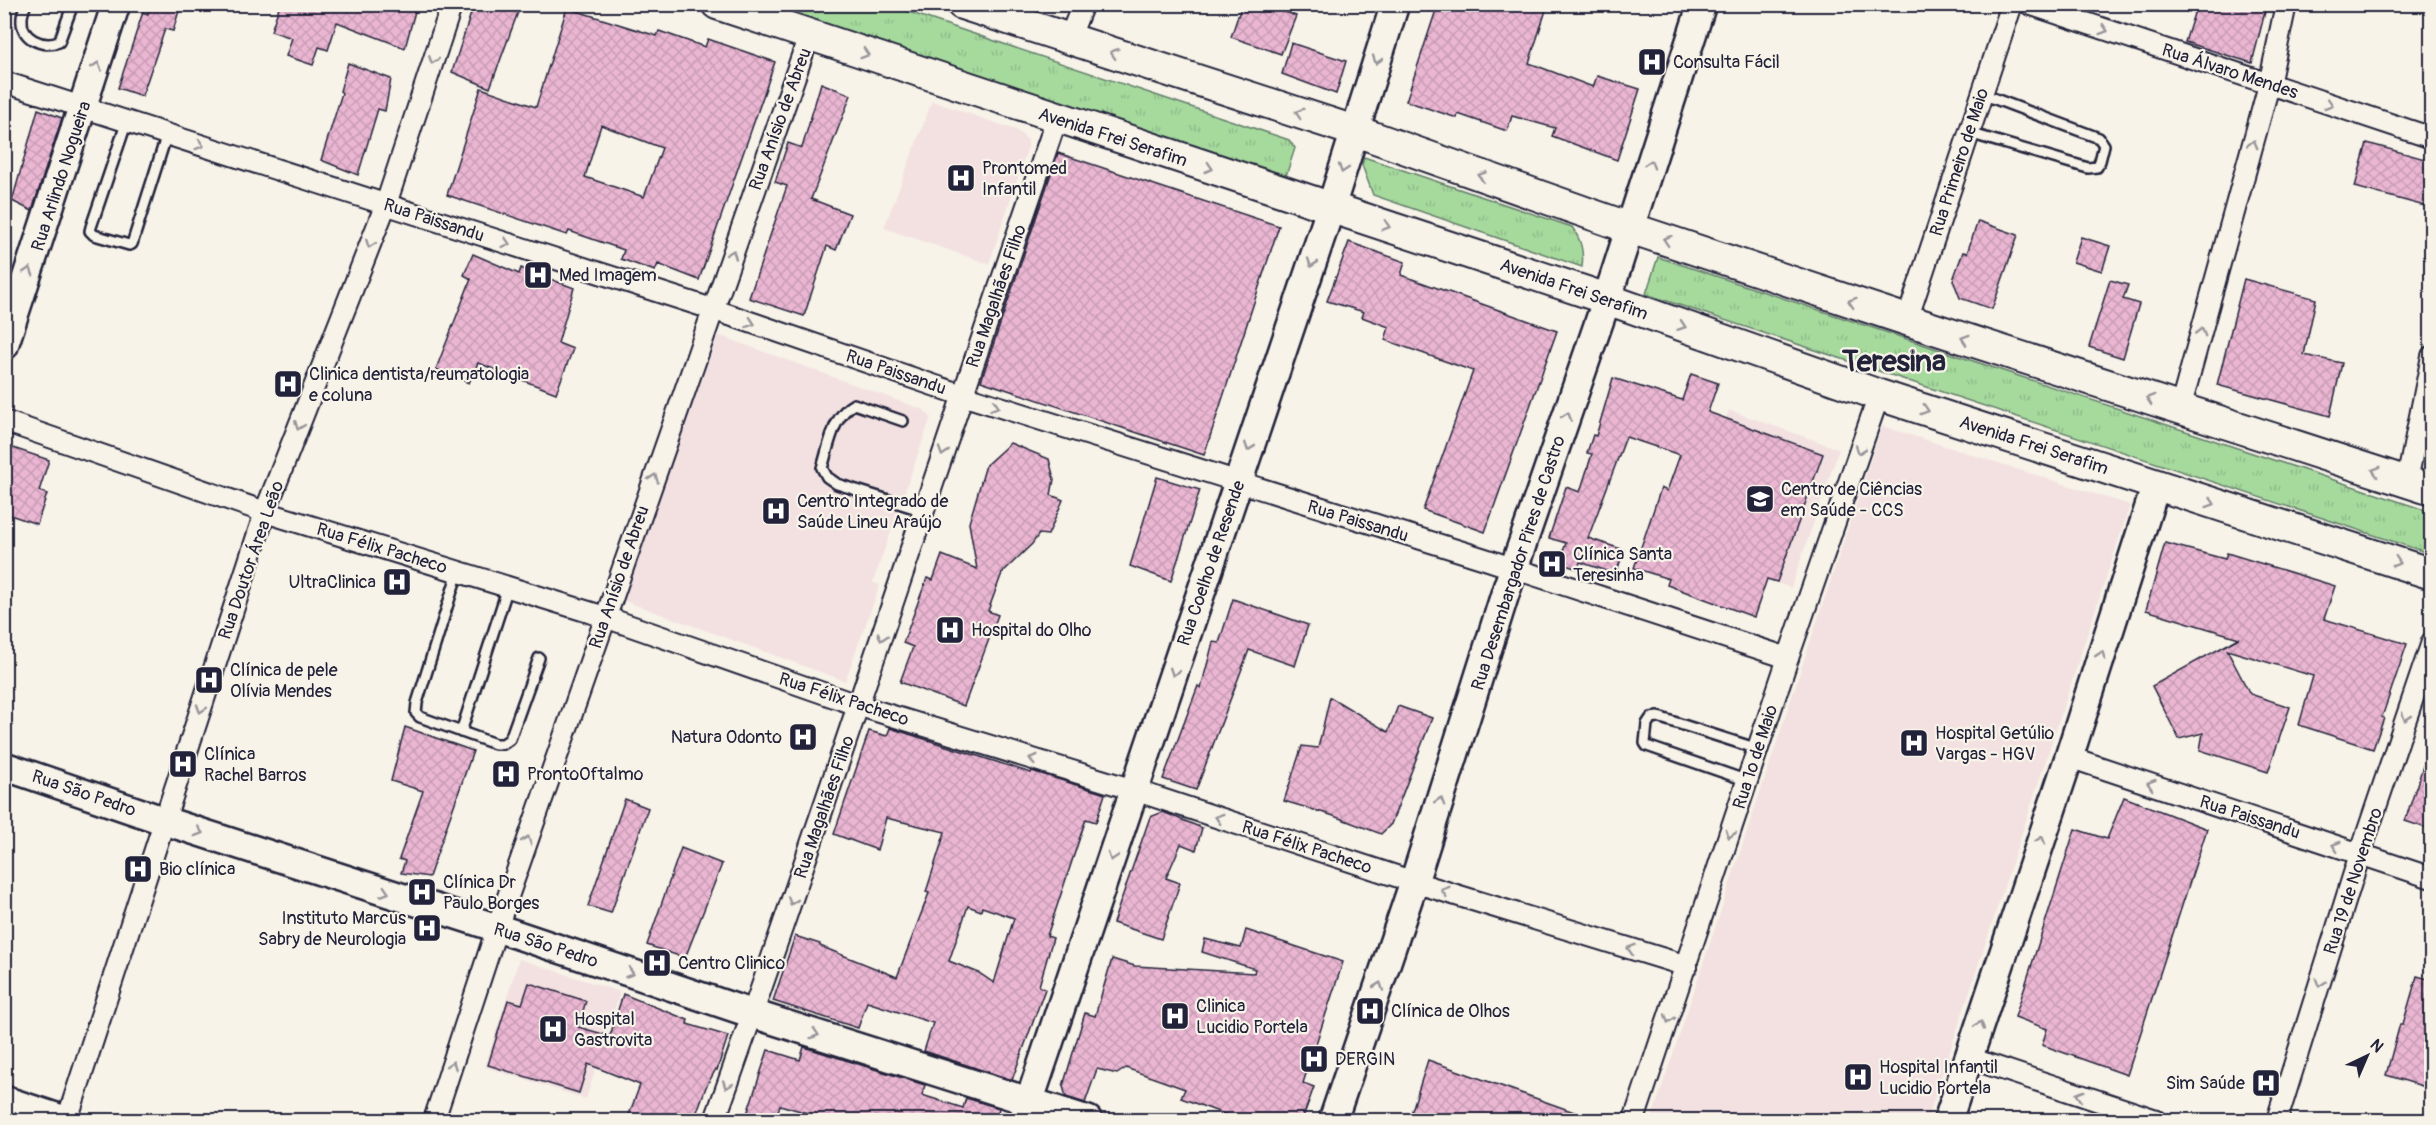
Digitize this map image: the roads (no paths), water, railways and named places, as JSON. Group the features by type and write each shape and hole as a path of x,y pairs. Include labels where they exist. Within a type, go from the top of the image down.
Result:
{"main road":[{"name":"Rua Arlindo Nogueira","path":"4,346 116,4"},
{"name":"Avenida Frei Serafim","path":"717,4 1607,299 1879,395 2432,574"},
{"path":"962,4 1355,132 1630,228 1907,320 2419,486"},
{"name":"Rua Coelho de Resende","path":"1027,1111 1355,132 1395,4"},
{"name":"Rua Desembargador Pires de Castro","path":"1333,1120 1414,882 1514,569 1607,299 1702,4"},
{"path":"1948,1120 2069,757 2156,485"},
{"name":"Rua São Pedro","path":"4,766 753,1014 1027,1111 1088,1120"},
{"path":"4,1100 66,1120"}],"street":[{"name":"Rua Doutor Área Leão","path":"66,1120 265,512 386,204 452,4"},
{"path":"1069,39 1083,4"},
{"name":"Rua Primeiro de Maio","path":"1907,320 2012,4"},
{"name":"Rua Álvaro Mendes","path":"2028,4 2432,138"},
{"path":"2180,409 2269,85 2286,4"},
{"name":"Rua Anísio de Abreu","path":"434,1120 497,928 809,36"},
{"name":"Rua Paissandu","path":"4,82 712,309 962,395 1788,658"},
{"name":"Rua Magalhães Filho","path":"715,1120 860,706 962,395 1057,118"},
{"path":"2419,486 2432,356"},
{"name":"Rua 1º de Maio","path":"1634,1120 1788,658 1879,395"},
{"name":"Rua Félix Pacheco","path":"4,421 265,512 605,617 860,706 1134,790 1414,882 1687,966"},
{"name":"Rua 19 de Novembro","path":"2277,1120 2360,854 2432,642"},
{"name":"Rua Paissandu","path":"2069,757 2432,878"},
{"path":"1969,1058 2156,1120"}],"lane":[{"path":"26,4 21,19 23,30 30,39 50,45 59,42 73,4"},
{"path":"1969,133 2088,168 2097,166 2100,161 2104,145 2099,138 1982,94"},
{"path":"127,121 90,231 94,235 132,244 167,134"},
{"path":"903,422 854,404 845,409 838,419 822,468 827,477 837,484 924,511"},
{"path":"458,572 417,703 416,713 420,717 461,732 495,744 502,744 510,739 539,658"},
{"path":"461,732 508,587"},
{"path":"1748,781 1647,746 1645,743 1647,724 1652,718 1658,717 1758,749"}],"place":[{"name":"Consulta Fácil","path":"1652,62"},
{"name":"Prontomed Infantil","path":"961,178"},
{"name":"Med Imagem","path":"538,275"},
{"name":"Clinica dentista/reumatologia e coluna","path":"288,384"},
{"name":"Centro de Ciências em Saúde - CCS","path":"1760,499"},
{"name":"Centro Integrado de Saúde Lineu Araújo","path":"776,511"},
{"name":"Clínica Santa Teresinha","path":"1552,564"},
{"name":"UltraClinica","path":"397,582"},
{"name":"Hospital do Olho","path":"950,630"},
{"name":"Clínica de pele Olívia Mendes","path":"209,680"},
{"name":"Natura Odonto","path":"803,737"},
{"name":"Hospital Getúlio Vargas - HGV","path":"1914,743"},
{"name":"Clínica Rachel Barros","path":"183,764"},
{"name":"ProntoOftalmo","path":"506,774"},
{"name":"Bio clínica","path":"138,869"},
{"name":"Clínica Dr Paulo Borges","path":"422,892"},
{"name":"Instituto Marcus Sabry de Neurologia","path":"427,928"},
{"name":"Centro Clinico","path":"657,963"},
{"name":"Clínica de Olhos","path":"1370,1011"},
{"name":"Clinica Lucidio Portela","path":"1175,1016"},
{"name":"Hospital Gastrovita","path":"553,1029"},
{"name":"DERGIN","path":"1314,1059"},
{"name":"Hospital Infantil Lucidio Portela","path":"1858,1077"},
{"name":"Sim Saúde","path":"2266,1083"}],"district":[{"name":"Teresina","path":"1894,361"}]}
